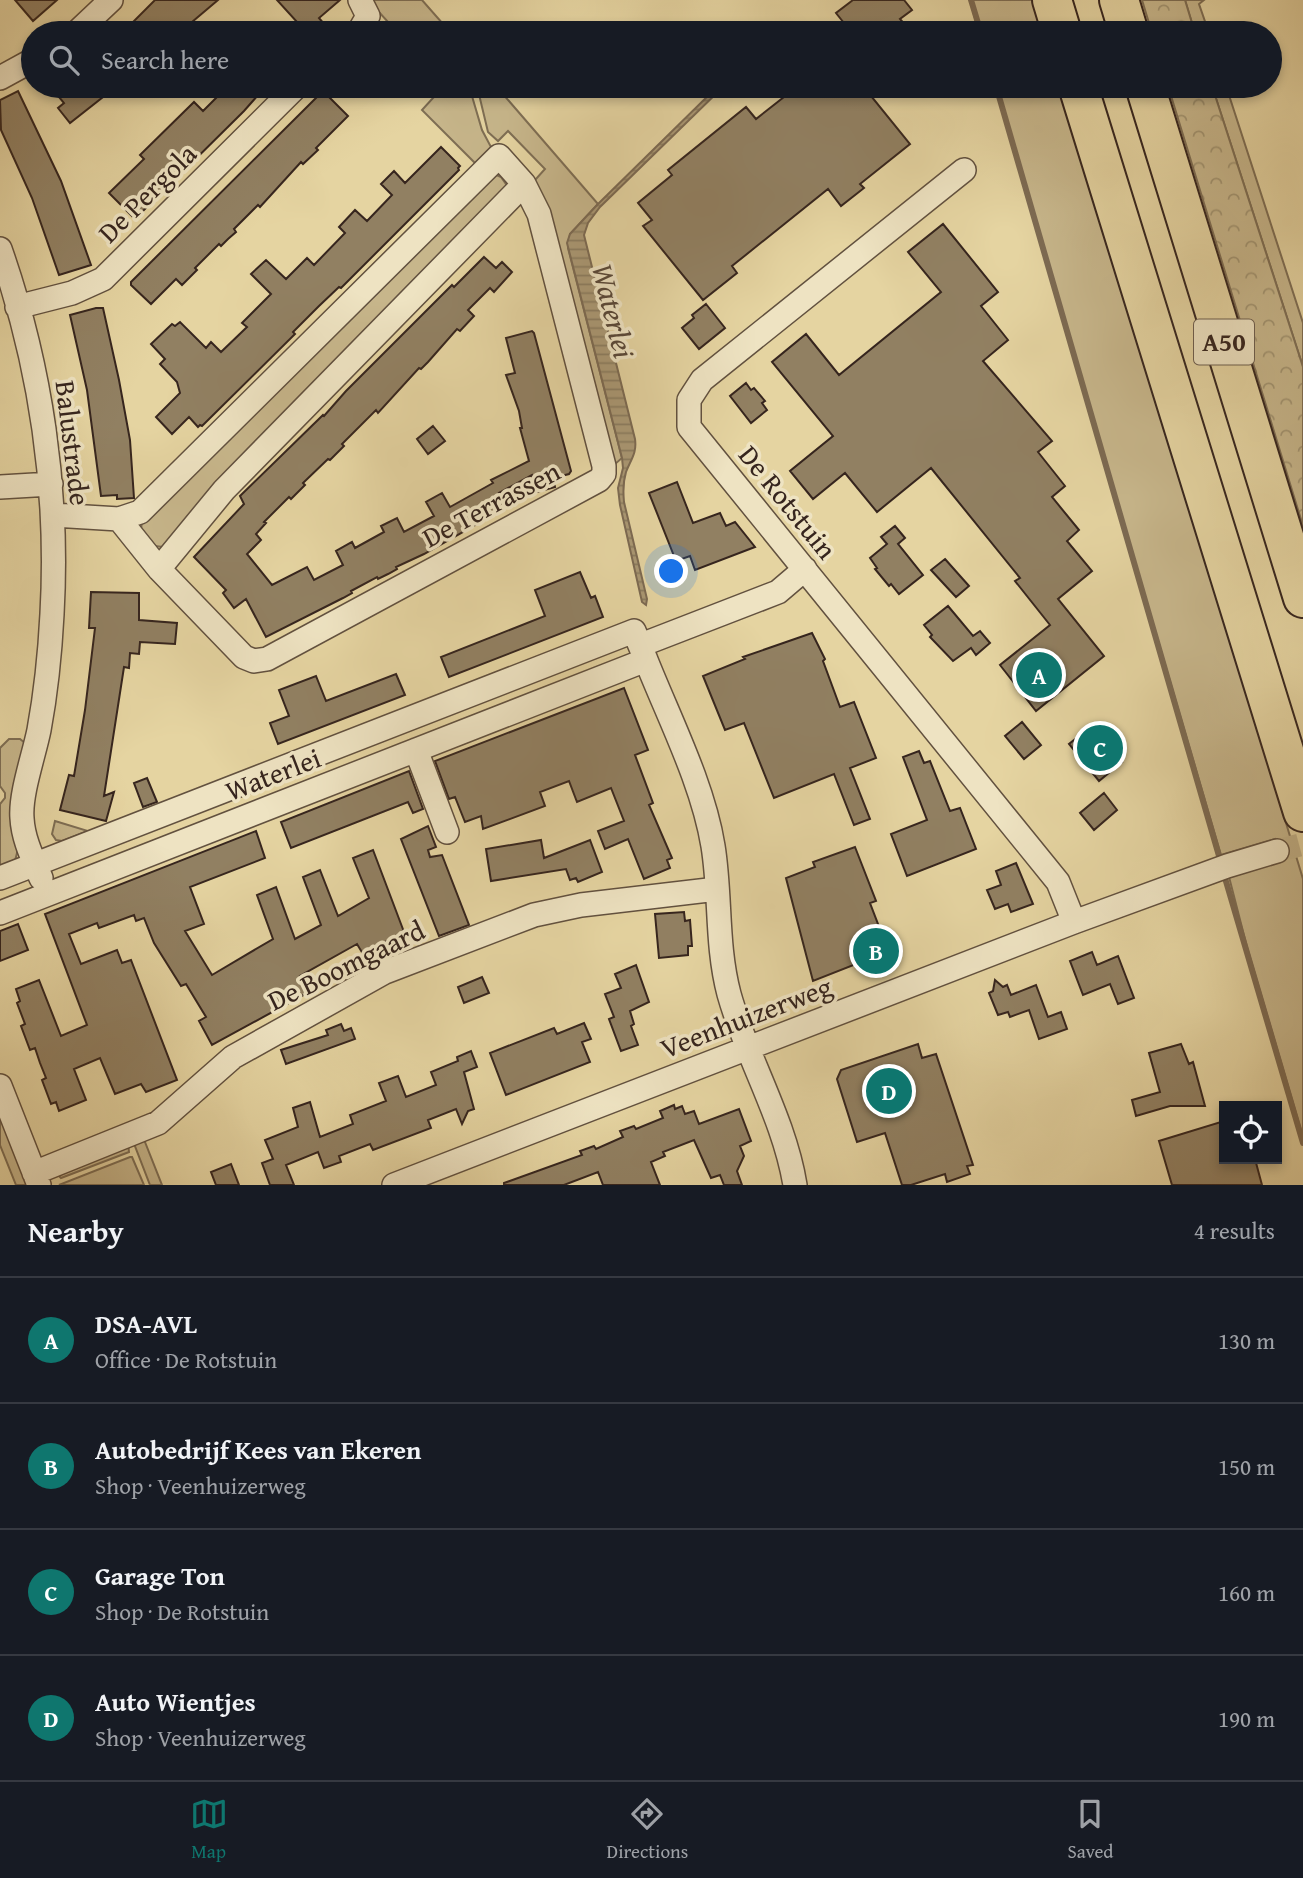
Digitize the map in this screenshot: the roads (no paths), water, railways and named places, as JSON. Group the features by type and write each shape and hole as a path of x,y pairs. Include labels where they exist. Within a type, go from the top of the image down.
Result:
{"highway":[{"path":"1052,0 1058,21"},
{"path":"1119,0 1125,21"},
{"name":"A50","path":"1082,98 1303,812"},
{"name":"A50","path":"1149,98 1303,598"}],"street":[{"path":"89,21 111,0"},
{"path":"360,0 368,16 365,21"},
{"path":"0,78 21,67"},
{"name":"De Pergola","path":"17,307 72,293 103,279 286,98"},
{"name":"De Terrassen","path":"499,156 524,184 539,214 604,474 599,480 267,659 254,661 244,657 159,569 119,519 139,512 499,156"},
{"name":"De Rotstuin","path":"964,170 702,380 689,400 689,427 1058,882 1074,922"},
{"path":"159,569 224,490 524,184"},
{"name":"Balustrade","path":"0,249 38,390 51,484 54,582 46,685 22,813 24,833 47,894"},
{"path":"0,487 51,484"},
{"path":"53,515 119,519"},
{"path":"795,1185 782,1132 747,1048 724,970 713,845 702,800 643,653 778,592 804,569"},
{"name":"Waterlei","path":"0,878 634,631 643,653 416,750 0,913"},
{"path":"416,750 447,832"},
{"name":"Veenhuizerweg","path":"394,1185 1074,922 1227,866 1277,851"},
{"name":"De Boomgaard","path":"36,1179 158,1123 233,1056 385,972 513,922 546,912 581,905 717,889"},
{"path":"1,1092 36,1179"}],"waterway":[{"path":"971,0 977,21"},
{"path":"999,98 1219,856"},
{"path":"1225,878 1303,1143"}],"tunnel":[{"path":"1277,851 1303,844"}],"place":[{"name":"DSA-AVL","path":"1039,675"},
{"name":"Garage Ton","path":"1100,748"},
{"name":"Autobedrijf Kees van Ekeren","path":"876,951"},
{"name":"Auto Wientjes","path":"889,1091"}]}
